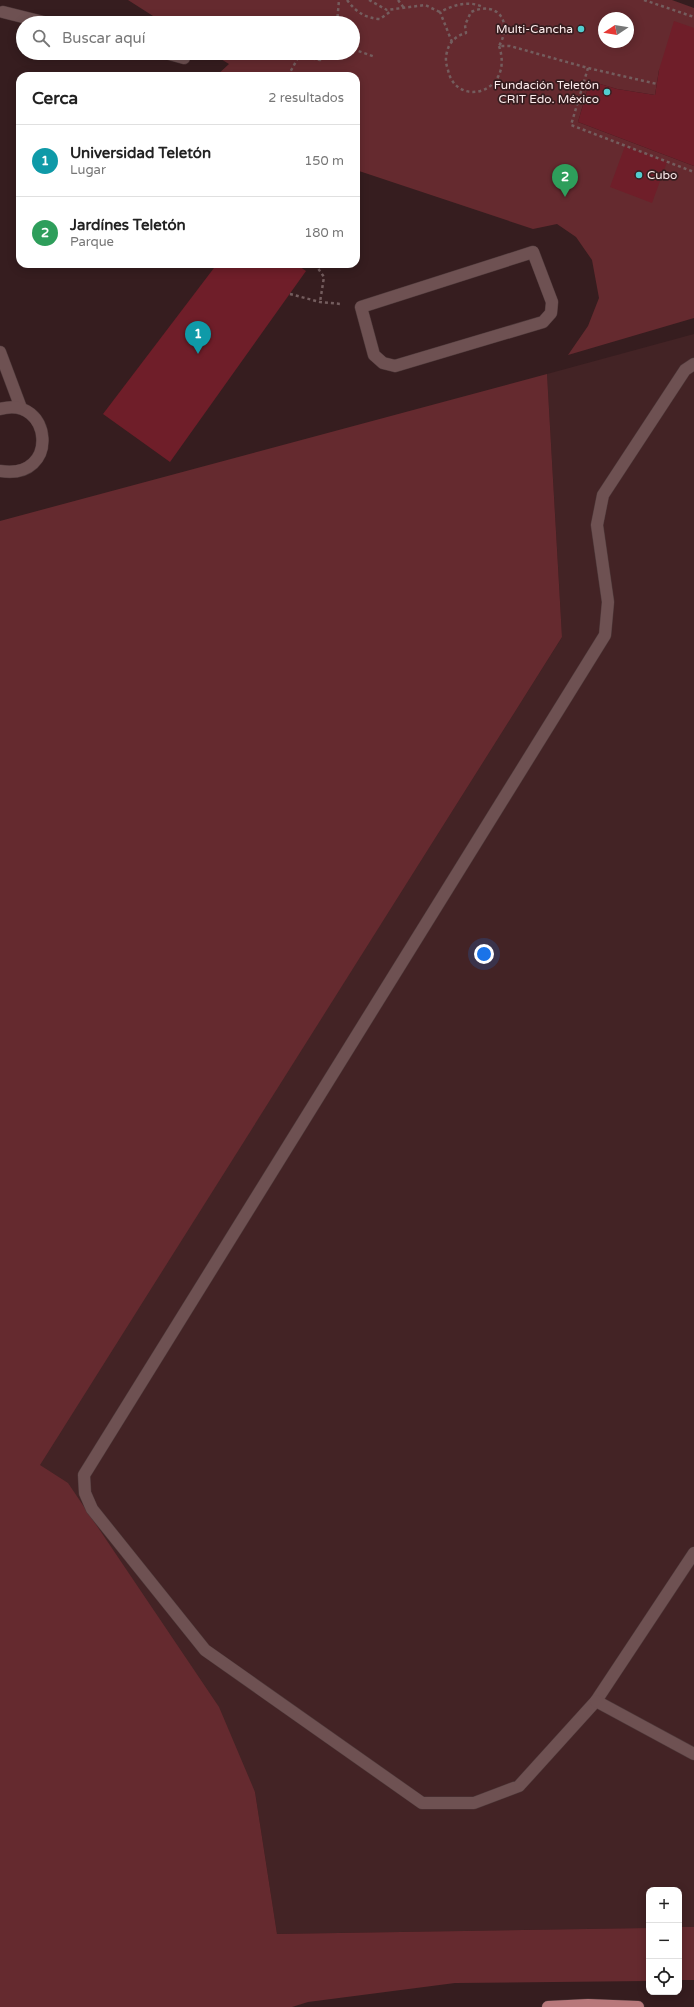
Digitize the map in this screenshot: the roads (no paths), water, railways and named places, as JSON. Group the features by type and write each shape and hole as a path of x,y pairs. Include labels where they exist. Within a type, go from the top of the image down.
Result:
{"main road":[{"path":"548,2007 588,2005 638,2007"}],"street":[{"path":"3,12 19,16"},
{"path":"533,252 552,302 551,313 543,322 395,366 383,363 374,355 361,307 533,252"},
{"path":"0,352 21,408"},
{"path":"694,364 686,370 603,495 597,525 608,602 605,635 84,1475 85,1493 92,1509 205,1650 422,1803 474,1804 519,1786 596,1701 694,1553"},
{"path":"0,409 8,406 21,408 32,415 41,426 44,438 42,451 35,462 25,470 12,473 0,471"},
{"path":"596,1701 694,1754"}],"place":[{"name":"Multi-Cancha","path":"581,29"},
{"name":"Fundación Teletón CRIT Edo. México","path":"607,92"},
{"name":"Cubo","path":"639,175"},
{"name":"Jardínes Teletón","path":"565,197"},
{"name":"Universidad Teletón","path":"198,354"}]}
